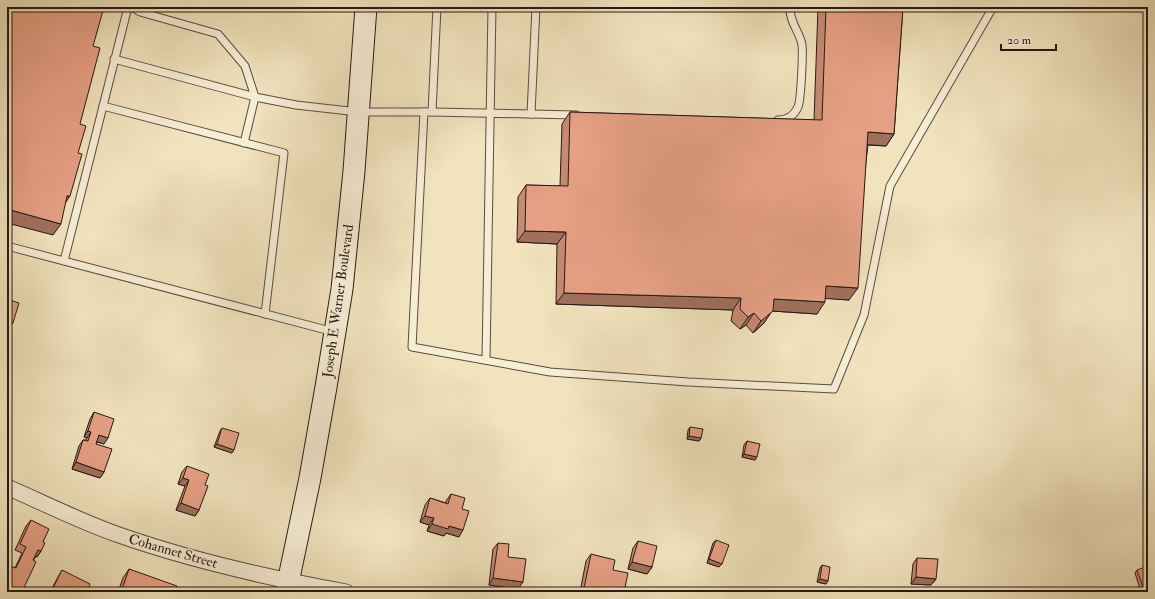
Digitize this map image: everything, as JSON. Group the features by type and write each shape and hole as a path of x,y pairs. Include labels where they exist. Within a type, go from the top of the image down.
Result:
{"main road":[{"name":"Joseph E Warner Boulevard","path":"287,587 310,478 342,289 354,171 366,7"}],"street":[{"name":"Cohannet Street","path":"7,487 118,535 218,564 287,587 346,592"}],"lane":[{"path":"64,261 128,7"},
{"path":"132,7 140,12 218,34 246,66 255,97 244,143"},
{"path":"432,112 437,7"},
{"path":"486,360 492,7"},
{"path":"531,114 536,7"},
{"path":"770,120 785,120 792,115 798,107 800,96 802,44 792,23 790,7"},
{"path":"424,112 412,347 550,372 688,382 834,389 864,315 890,186 992,7"},
{"path":"114,59 255,97 296,105 358,112 490,113 587,116"},
{"path":"102,106 284,153 265,314"},
{"path":"7,246 335,332"}],"building":[{"path":"7,7 104,7 93,46 100,48 80,124 86,126 78,153 82,154 70,196 67,196 61,224 7,209"},
{"path":"826,7 903,7 894,134 868,132 858,288 826,286 825,302 774,299 773,311 761,321 754,313 748,317 740,309 741,298 564,293 566,232 525,231 526,185 568,186 570,112 822,120"},
{"path":"7,299 19,303 13,323 7,321"},
{"path":"94,412 114,419 108,438 99,435 96,444 112,449 104,472 76,462 83,440 88,441 91,432 88,431"},
{"path":"690,427 703,429 701,438 689,436"},
{"path":"222,428 239,433 234,450 217,444"},
{"path":"747,441 760,444 757,457 744,454"},
{"path":"187,466 209,474 205,485 208,486 199,510 181,503 189,480 183,478"},
{"path":"451,494 465,498 462,509 469,511 463,530 449,526 448,529 432,524 434,518 425,516 430,498 448,504"},
{"path":"31,520 49,529 43,542 45,543 41,551 38,550 33,560 36,562 22,592 7,592 7,572 10,566 16,568 26,547 20,544"},
{"path":"716,540 729,545 722,564 709,559"},
{"path":"638,541 657,546 652,567 632,562"},
{"path":"498,543 509,544 508,557 526,559 523,582 493,578"},
{"path":"591,554 615,560 613,570 628,573 624,592 602,592 584,588"},
{"path":"917,558 938,559 936,579 916,577"},
{"path":"822,565 830,567 828,581 820,579"},
{"path":"1148,566 1148,589 1144,590 1137,570"},
{"path":"129,569 177,586 175,592 121,592"},
{"path":"62,570 90,584 86,592 51,592"}]}
